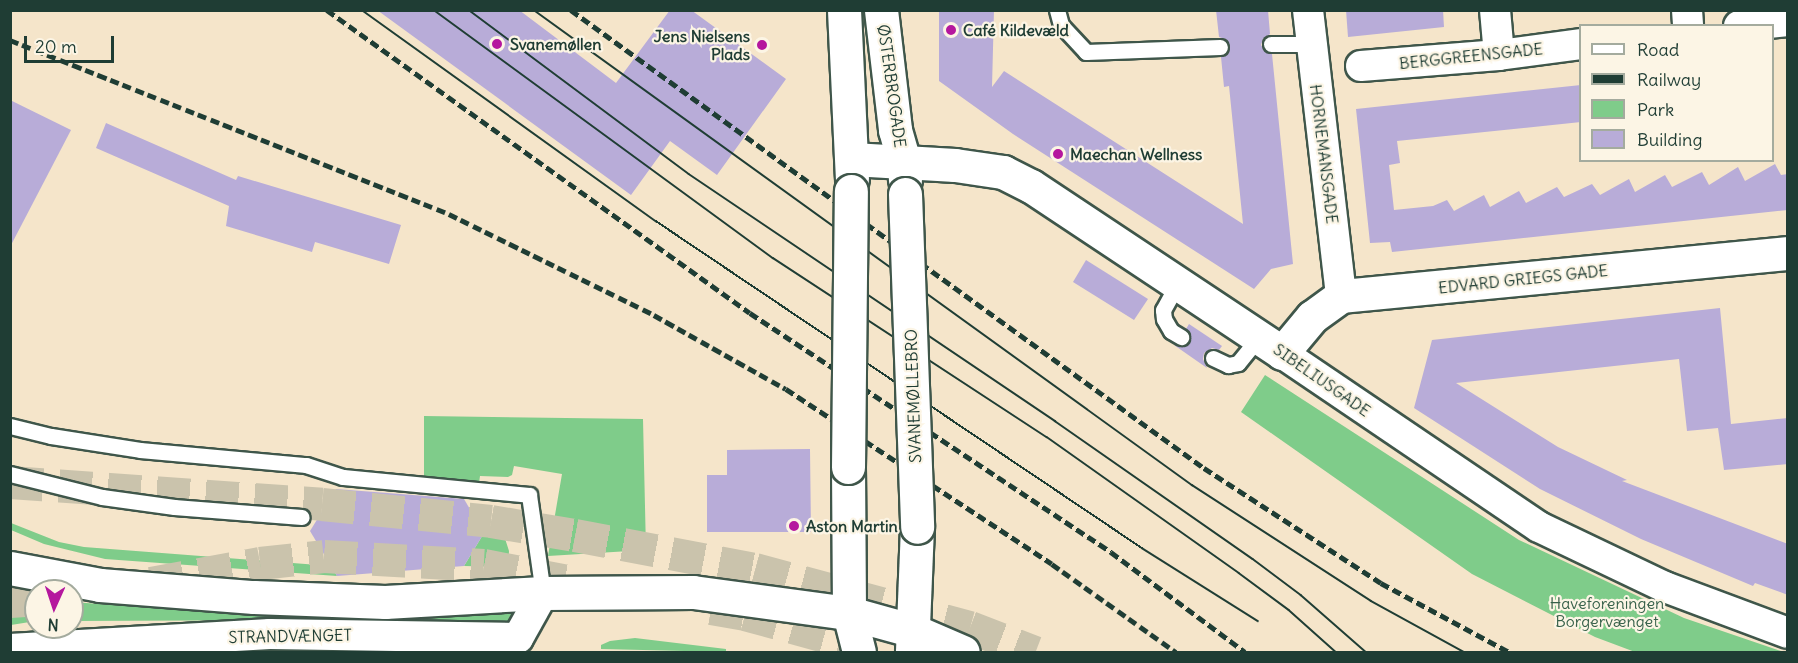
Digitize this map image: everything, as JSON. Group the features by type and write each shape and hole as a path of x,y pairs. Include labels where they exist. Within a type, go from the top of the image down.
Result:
{"street":[{"path":"844,10 852,175 848,467 849,613 859,652"},
{"name":"ØSTERBROGADE","path":"881,10 895,130 904,161"},
{"name":"HORNEMANSGADE","path":"1308,10 1341,296"},
{"path":"1495,10 1499,55"},
{"path":"1759,24 1788,21"},
{"name":"BERGGREENSGADE","path":"1361,66 1499,55 1579,44"},
{"name":"SIBELIUSGADE","path":"852,175 904,161 1003,172 1031,186 1178,283 1539,527 1665,587 1788,633"},
{"name":"SVANEMØLLEBRO","path":"904,161 917,527 913,642"},
{"name":"EDVARD GRIEGS GADE","path":"1271,345 1332,300 1341,296 1788,253"},
{"path":"10,568 100,585 254,597 385,602 543,593 693,592 849,613 913,642 963,652"},
{"path":"84,587 100,585"},
{"name":"STRANDVÆNGET","path":"10,649 270,634 518,638 543,593"}],"lane":[{"path":"1057,10 1061,25 1086,52 1220,47"},
{"path":"1271,44 1311,44"},
{"path":"1178,283 1163,310 1164,319 1171,331 1181,337"},
{"path":"1213,358 1228,364 1238,363 1271,345"},
{"path":"10,426 51,436 140,450 306,465 343,477 529,495 543,593"},
{"path":"10,474 102,497 174,507 303,517"}],"green space":[{"name":"Haveforeningen Borgervænget","path":"1265,375 1519,540 1684,618 1784,652 1635,652 1595,637 1472,574 1241,412"},
{"path":"424,416 643,419 646,550 548,556 562,474 514,466 512,475 508,477 480,476 479,483 424,478"},
{"path":"11,523 59,542 84,547 331,566 337,576 105,559 44,544 11,530"},
{"path":"501,526 509,551 508,567 464,566 484,533 480,527"},
{"path":"11,600 24,600 24,623 11,625"},
{"path":"84,603 280,617 336,618 461,612 516,613 509,625 305,620 84,621"},
{"path":"635,638 726,649 726,652 601,649 601,645 610,641"}],"building":[{"path":"377,10 519,10 616,83 670,10 691,10 786,79 717,175 670,141 631,195"},
{"path":"939,10 994,10 992,87 1004,71 1243,224 1229,86 1224,87 1221,57 1228,52 1230,46 1225,39 1219,37 1216,10 1268,10 1270,34 1263,39 1261,45 1266,52 1272,54 1293,264 1271,269 1254,289 1013,134 939,81"},
{"path":"1346,10 1443,10 1444,27 1348,37"},
{"path":"1579,85 1579,122 1397,141 1400,163 1389,165 1394,210 1433,206 1447,200 1454,211 1484,195 1490,207 1519,191 1526,203 1557,187 1564,197 1592,184 1600,195 1629,179 1635,192 1665,175 1672,187 1702,172 1709,185 1738,167 1745,181 1775,164 1781,175 1788,174 1788,210 1392,252 1390,242 1370,243 1356,109"},
{"path":"10,100 71,130 10,247"},
{"path":"106,123 236,180 238,176 401,225 389,264 315,242 312,252 226,226 229,206 96,148"},
{"path":"1086,260 1148,299 1134,320 1073,282"},
{"path":"1720,308 1731,424 1788,418 1788,464 1724,470 1718,428 1687,431 1679,359 1456,383 1558,447 1627,480 1622,481 1788,544 1788,595 1755,583 1753,586 1641,539 1540,489 1414,408 1432,340"},
{"path":"1189,324 1222,346 1219,350 1212,348 1204,353 1203,359 1207,368 1174,345 1181,347 1189,342 1191,337 1186,329"},
{"path":"810,449 811,532 707,532 707,475 727,475 727,450"},
{"path":"336,489 464,499 484,533 464,566 337,576 310,531"}],"tunnel":[{"path":"10,482 322,504 491,521 755,569 970,627 1035,652"},
{"path":"151,583 260,563 324,556 484,565 578,583"},
{"path":"10,601 24,600"},
{"path":"711,608 745,614 883,652"}],"tram line":[{"path":"362,10 656,221 1142,548 1258,621"},
{"path":"434,10 773,258 1047,437 1239,573 1289,610 1336,652"},
{"path":"469,10 689,174 1055,421 1253,559 1301,595 1366,652"},
{"path":"534,10 1192,485 1371,601 1464,652"}],"railway":[{"path":"327,10 750,313 1111,552 1245,652"},
{"path":"571,10 1204,468 1381,583 1509,652"},
{"path":"10,40 449,214 654,315 786,389 1052,564 1176,652"}],"place":[{"name":"Café Kildevæld","path":"951,30"},
{"name":"Svanemøllen","path":"497,44"},
{"name":"Jens Nielsens Plads","path":"762,45"},
{"name":"Maechan Wellness","path":"1058,154"},
{"name":"Aston Martin","path":"794,526"}]}
